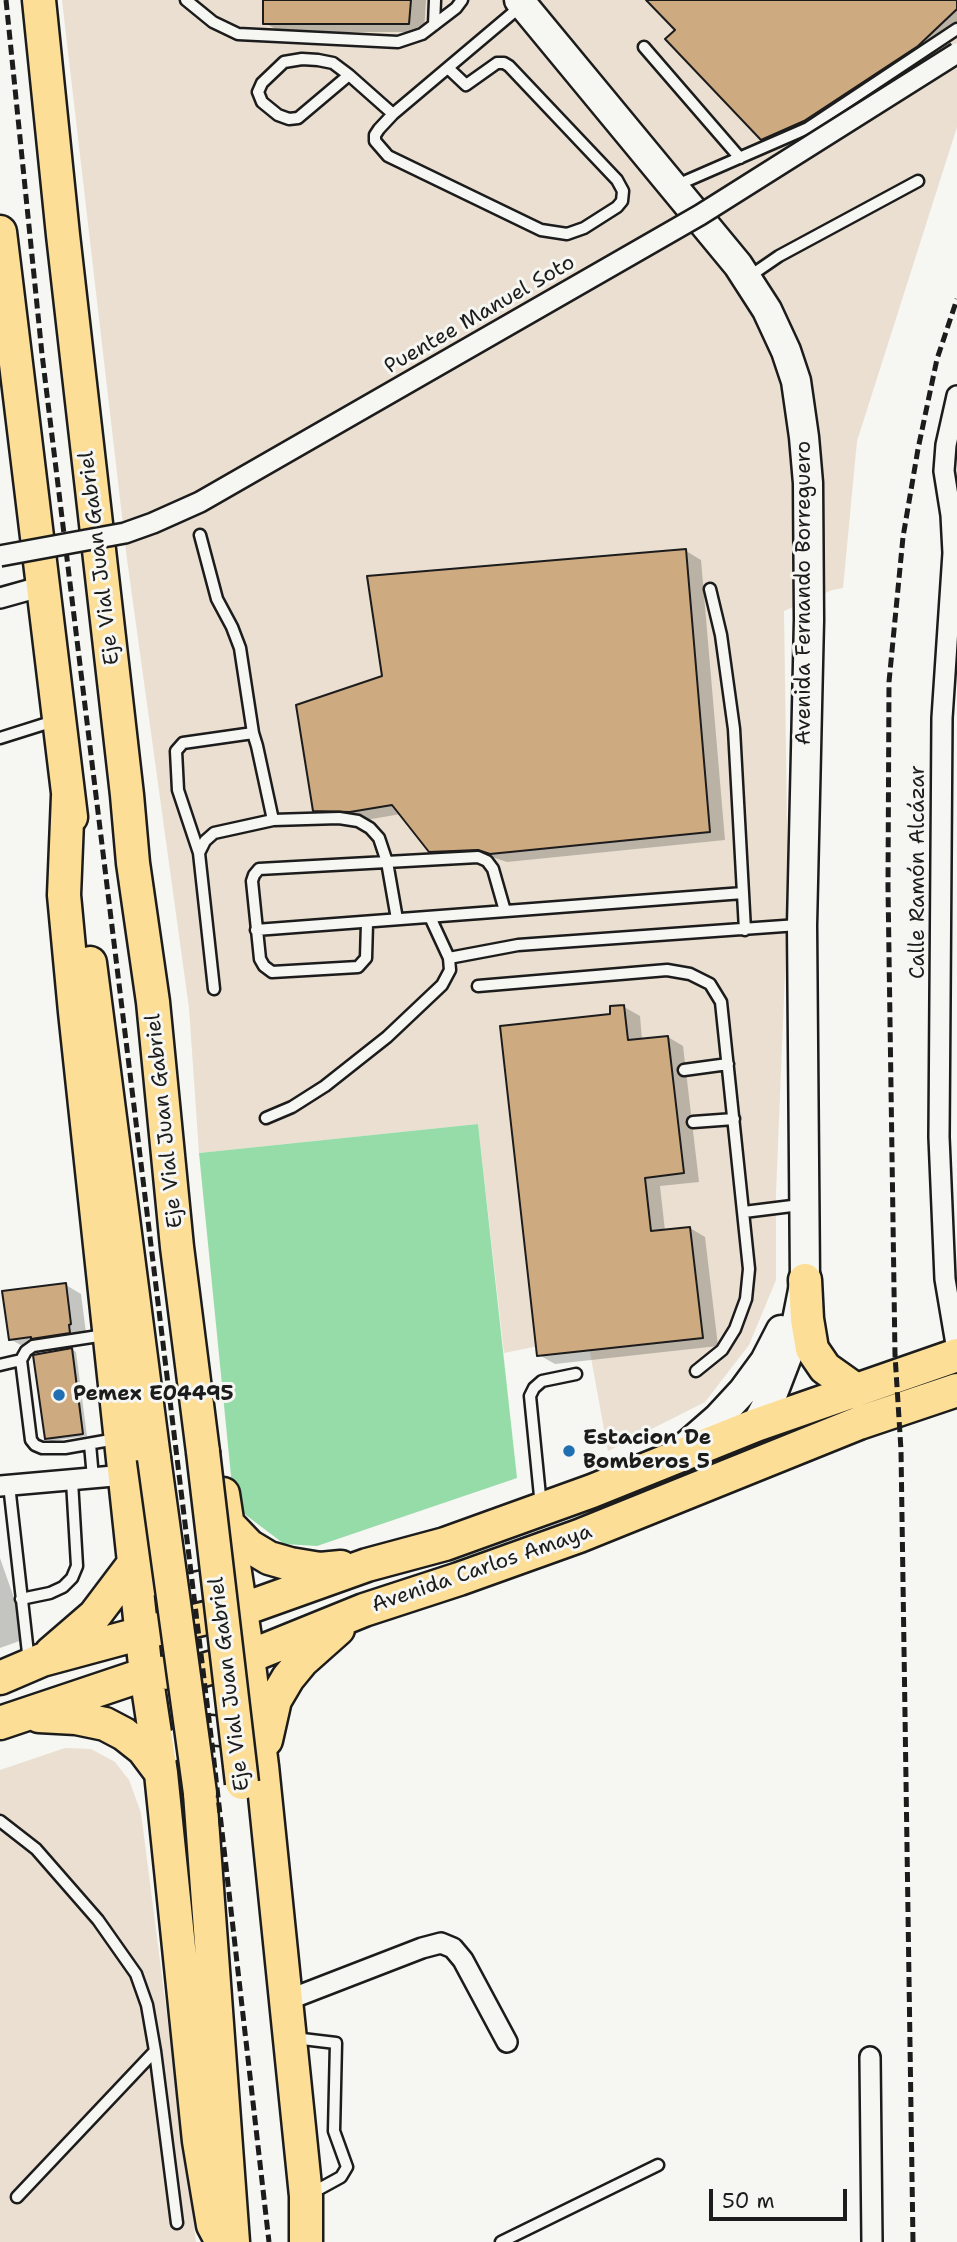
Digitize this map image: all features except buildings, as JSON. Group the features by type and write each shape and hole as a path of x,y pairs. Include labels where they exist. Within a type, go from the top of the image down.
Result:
{"main road":[{"name":"Eje Vial Juan Gabriel","path":"38,0 133,863 153,1002 165,1137 203,1452 255,1768 295,2242"},
{"name":"Avenida Fernando Borreguero","path":"520,2 738,265 767,310 796,381 808,484 809,620 802,925 805,1280 793,1341 773,1393 756,1424"},
{"name":"Eje Vial Juan Gabriel","path":"1,241 58,720 153,1458 200,1793 233,2242"},
{"path":"68,796 64,895 109,1334 199,2141 213,2225 222,2242"},
{"path":"133,863 159,947 183,1124 226,1521 248,1657 255,1768 285,2001 306,2196 306,2242"},
{"path":"805,1280 812,1349 825,1368 856,1390"},
{"path":"673,1458 718,1418 743,1391 765,1361 805,1280"},
{"name":"Avenida Carlos Amaya","path":"0,1678 36,1663 142,1633 241,1610 367,1565 445,1544 592,1492 756,1424 957,1353"},
{"name":"Avenida Carlos Amaya","path":"11,1719 146,1674 203,1670 248,1657 364,1610 459,1579 606,1525 859,1423 957,1390"},
{"path":"651,1507 728,1456 756,1424"},
{"path":"592,1492 606,1525"},
{"path":"226,1521 249,1545 269,1558 320,1569 367,1565"},
{"path":"445,1544 459,1579"},
{"path":"135,1566 166,1586 185,1589 204,1585 234,1568"},
{"path":"36,1663 95,1615 135,1566"},
{"path":"255,1768 275,1700 288,1678 330,1635 364,1610"},
{"path":"11,1719 76,1718 105,1724 124,1734 159,1764"},
{"path":"159,1764 200,1731 216,1729 232,1732 255,1768"}],"street":[{"name":"Puentee Manuel Soto","path":"0,556 125,533 200,502 699,215 957,53"},
{"name":"Calle Ramón Alcázar","path":"957,396 950,421 944,471 951,515 953,554 939,1137 946,1279 957,1353"},
{"path":"0,598 43,586"},
{"path":"5,1486 125,1475"},
{"path":"285,2001 441,1943 453,1948 463,1960 507,2042"},
{"path":"870,2057 872,2242"}],"lane":[{"path":"186,0 212,22 238,34 398,42 422,34 456,8 462,0"},
{"path":"435,0 435,25"},
{"path":"448,68 466,85 497,63 509,66 617,180 623,191 617,207 584,228 567,234 541,230 388,156 377,146 375,135 393,114 520,2"},
{"path":"673,187 808,128 957,29"},
{"path":"644,47 740,158"},
{"path":"349,75 298,118 289,119 278,115 262,102 258,92 262,83 284,62 302,58 333,63 349,75 393,114"},
{"path":"747,278 779,256 918,181"},
{"path":"200,535 217,598 240,648 253,733 273,820"},
{"path":"710,589 722,635 734,729 745,930"},
{"path":"0,738 58,720"},
{"path":"214,989 199,853 178,790 176,751 183,743 253,733"},
{"path":"199,853 205,841 215,833 273,820 339,818 358,821 370,828 379,838 387,862 397,919"},
{"path":"367,923 366,958 358,967 272,972 260,959 252,881 259,869 478,857 487,861 493,869 505,911"},
{"path":"256,930 743,893"},
{"path":"266,1118 292,1107 325,1086 387,1037 442,985 450,970 449,958 430,917"},
{"path":"449,958 518,945 802,925"},
{"path":"478,986 667,970 690,974 710,984 721,1002 749,1269 746,1299 735,1329 722,1350 696,1371"},
{"path":"684,1070 728,1064"},
{"path":"693,1122 734,1119"},
{"path":"744,1212 804,1205"},
{"path":"109,1334 33,1346 21,1360 31,1440 35,1445 52,1449 121,1438"},
{"path":"0,1365 21,1360"},
{"path":"541,1510 530,1396 541,1381 576,1374"},
{"path":"90,1444 93,1479"},
{"path":"21,1599 50,1593 63,1587 72,1578 77,1566 72,1481"},
{"path":"5,1486 21,1599 36,1663"},
{"path":"0,1821 36,1849 97,1920 136,1974 147,2005 155,2051 177,2223"},
{"path":"289,2038 335,2043 334,2131 347,2167 341,2177 306,2196"},
{"path":"17,2197 155,2051"},
{"path":"501,2242 659,2165"}],"shaded area":[{"path":"62,0 957,0 957,127 857,441 843,588 832,590 784,611 788,900 776,1193 776,1280 749,1345 705,1402 608,1451 587,1336 504,1353 478,1124 199,1153 189,1008 127,559"},
{"path":"65,1748 91,1749 115,1762 129,1780 141,1813 196,2242 0,2242 0,1770"}],"green space":[{"path":"478,1124 517,1478 317,1546 284,1544 234,1506 199,1153"}],"railway":[{"path":"6,0 42,354 212,1744 269,2242"},
{"path":"913,2242 901,1450 895,1355 888,887 889,682 903,537 918,449 937,359 957,299"}],"place":[{"name":"Pemex E04495","path":"59,1395"},
{"name":"Estacion De Bomberos 5","path":"569,1451"}]}
